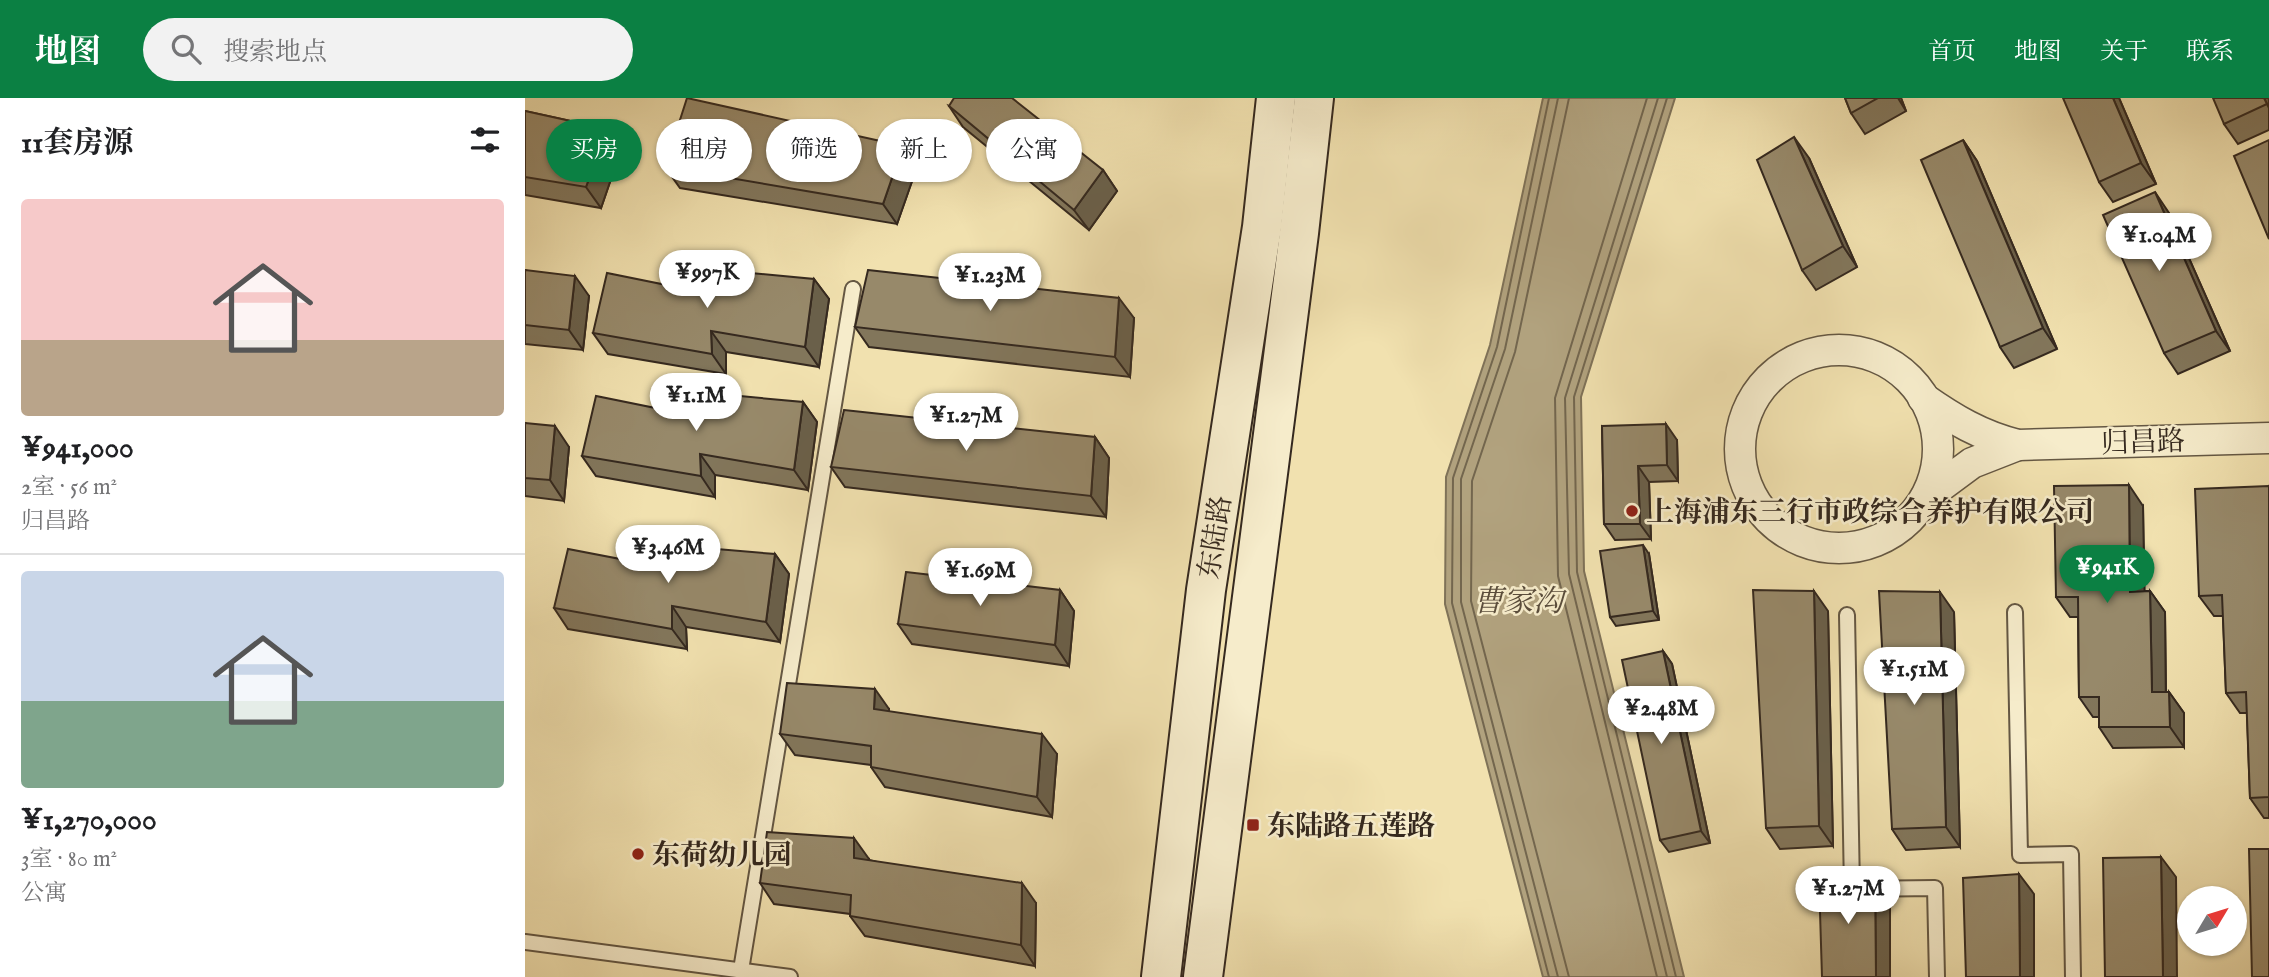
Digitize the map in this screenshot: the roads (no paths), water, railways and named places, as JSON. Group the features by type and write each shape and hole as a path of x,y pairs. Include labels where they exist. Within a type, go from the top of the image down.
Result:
{"main road":[{"name":"东陆路","path":"1161,977 1206,590 1262,228 1276,98"},
{"name":"东陆路","path":"1203,977 1314,98"}],"street":[{"name":"归昌路","path":"1836,350 1862,353 1886,362 1907,378 1923,398 1934,421 1938,447 1935,473 1926,497 1911,518 1891,534 1868,544 1842,548 1816,546 1792,536 1771,521 1755,501 1744,477 1740,452 1743,426 1752,402 1767,381 1787,365 1810,354 1836,350"},
{"name":"归昌路","path":"1923,398 1971,429 2018,445 2269,438"},
{"name":"归昌路","path":"1926,497 1972,463 2018,445"}],"lane":[{"path":"741,971 853,289"},
{"path":"2015,612 2020,855 2071,854 2073,977"},
{"path":"1847,615 1852,889 1935,888 1937,977"},
{"path":"525,942 790,977"}],"water":[{"name":"曹家沟","path":"1543,98 1675,98 1581,397 1584,571 1684,977 1543,977 1445,604 1446,477 1490,345"}],"place":[{"name":"上海浦东三行市政综合养护有限公司","path":"1632,511"},
{"name":"东陆路五莲路","path":"1253,825"},
{"name":"东荷幼儿园","path":"638,854"}]}
